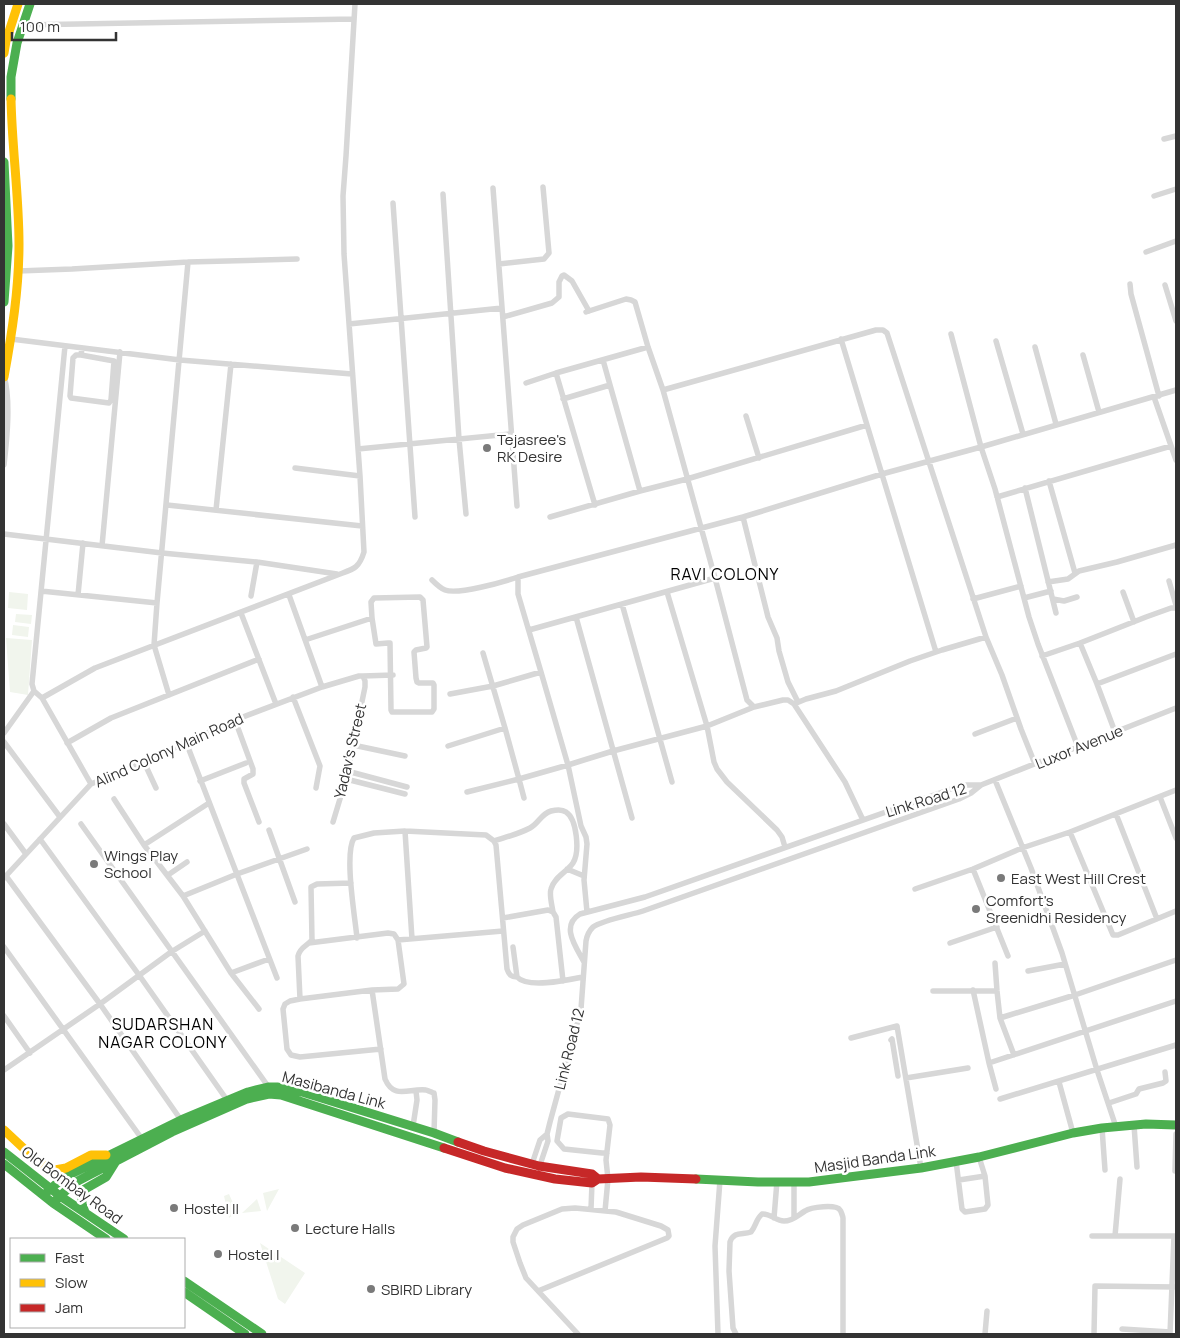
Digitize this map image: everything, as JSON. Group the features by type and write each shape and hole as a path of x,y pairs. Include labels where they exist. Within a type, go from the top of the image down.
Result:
{"main road":[{"path":"16,51 4,52 18,4"},
{"path":"4,376 11,339 19,246 11,76 16,51 30,4"},
{"path":"4,162 8,246 4,302"},
{"name":"Masibanda Link","path":"47,1192 73,1173 113,1158 142,1139 181,1120 248,1092 271,1090 277,1087 302,1092 310,1099 413,1126 536,1168 575,1172"},
{"path":"53,1203 74,1183 113,1158 271,1090"},
{"path":"310,1099 479,1160 536,1168 599,1181"},
{"name":"Masjid Banda Link","path":"575,1172 592,1174 599,1181 623,1177 758,1182 824,1180 956,1162 1102,1128 1146,1124 1176,1125"},
{"path":"4,1130 34,1158 55,1170 66,1168 91,1155 113,1158"},
{"name":"Old Bombay Road","path":"4,1152 47,1192 53,1203 105,1238"},
{"path":"85,1212 82,1204 82,1192 106,1177 113,1158"},
{"name":"Old Bombay Road","path":"4,1164 47,1192 60,1196 123,1238"},
{"path":"185,1282 262,1334"},
{"path":"185,1293 245,1334"}],"street":[{"path":"42,698 95,668 289,595 355,568 362,560 364,552 344,254 343,196 355,4"},
{"path":"23,25 354,19"},
{"path":"1164,139 1176,136"},
{"path":"499,264 544,259 550,252 543,187"},
{"path":"494,188 517,506"},
{"path":"1154,196 1176,189"},
{"path":"443,194 459,439 466,514"},
{"path":"393,203 416,517"},
{"path":"1146,252 1176,241"},
{"path":"18,271 188,262 297,259"},
{"path":"169,695 154,645 188,262"},
{"path":"503,317 552,303 559,297 559,282 564,275 572,281 587,311 626,299 635,302 663,390 747,700 754,707"},
{"path":"1130,284 1156,396 1176,460"},
{"path":"1165,285 1176,322"},
{"path":"349,324 502,308"},
{"path":"663,390 876,330 882,330 887,333 986,637 1035,764"},
{"path":"951,334 1024,598 1042,656 1078,747"},
{"path":"11,339 180,360 352,374"},
{"path":"841,339 936,652"},
{"path":"996,341 1023,434"},
{"path":"65,346 32,684 34,691 42,698 91,784"},
{"path":"526,383 648,347"},
{"path":"1035,347 1056,424"},
{"path":"81,355 82,348"},
{"path":"104,350 104,358"},
{"path":"102,546 120,352"},
{"path":"76,355 81,355 104,358 115,363 111,400 109,403 70,398 73,358 76,355"},
{"path":"1083,355 1099,412"},
{"path":"602,360 640,491"},
{"path":"216,510 231,364"},
{"path":"556,373 595,505"},
{"path":"4,376 8,390 4,465"},
{"path":"563,399 610,385"},
{"path":"432,580 443,589 452,592 518,578 743,517 882,474 1176,390"},
{"path":"746,416 759,458"},
{"path":"550,517 640,491 688,480 867,425"},
{"path":"358,449 511,434"},
{"path":"997,497 1171,446"},
{"path":"295,468 360,476"},
{"path":"1048,482 1076,573"},
{"path":"1025,488 1056,613"},
{"path":"167,505 362,526"},
{"path":"743,517 768,617 777,638 788,682 796,703 845,782 864,820"},
{"path":"4,534 162,553 257,562 340,574"},
{"path":"78,595 83,543"},
{"path":"1048,582 1068,579 1076,573 1176,545"},
{"path":"251,596 257,562"},
{"path":"518,578 518,594 568,765 581,826 587,844 584,876 587,912"},
{"path":"529,630 715,578"},
{"path":"1042,656 1176,606 1169,581"},
{"path":"974,599 1021,586"},
{"path":"41,591 157,603"},
{"path":"1024,598 1050,591"},
{"path":"667,592 707,726 717,769 727,782 777,830 785,847"},
{"path":"1123,592 1134,622"},
{"path":"289,595 322,687"},
{"path":"420,597 423,600 427,647 414,652 416,678 419,683 433,683 434,709 432,712 392,712 390,708 392,675 390,644 388,642 376,644 372,618 371,602 374,598 420,597"},
{"path":"1053,598 1064,601 1077,597"},
{"path":"622,604 672,782"},
{"path":"241,612 276,704"},
{"path":"576,617 632,818"},
{"path":"305,640 372,618"},
{"path":"467,792 568,765 613,750 707,726 754,707 783,700 796,703 836,691 910,661 986,637"},
{"path":"1080,643 1115,732"},
{"path":"483,654 524,798"},
{"path":"1097,684 1176,654"},
{"path":"68,743 111,718 259,659"},
{"path":"450,694 493,686 541,672"},
{"name":"Alind Colony Main Road","path":"5,877 91,784 235,720 293,697 359,676 364,678 392,675"},
{"name":"Yadav's Street","path":"333,822 348,771 365,687 364,678"},
{"path":"4,733 34,691"},
{"path":"293,697 320,766 316,788"},
{"name":"Luxor Avenue","path":"981,785 1176,708"},
{"path":"975,734 1016,718"},
{"path":"235,720 254,772 244,780 244,783 259,822"},
{"path":"448,746 505,728"},
{"path":"4,742 60,817"},
{"path":"186,742 277,978"},
{"path":"353,745 405,756"},
{"path":"144,762 156,788"},
{"path":"200,781 246,764"},
{"path":"348,771 407,787"},
{"path":"346,779 405,794"},
{"path":"995,780 1065,964 1116,1127"},
{"name":"Link Road 12","path":"584,962 570,934 570,925 574,918 587,912 645,896 954,788 981,785"},
{"name":"Link Road 12","path":"536,1168 540,1140 548,1134 581,1009 586,941 588,934 594,927 643,912 959,800 981,785"},
{"path":"915,889 973,869 1022,848 1070,832 1176,790"},
{"path":"1160,797 1176,838"},
{"path":"114,799 144,845 183,896 231,972 259,1009"},
{"path":"144,845 209,804"},
{"path":"494,841 530,828 552,810 561,810 569,816 574,827 578,848 574,861 556,880 551,889 563,981"},
{"path":"1116,814 1157,919"},
{"path":"4,824 26,854"},
{"path":"81,824 271,1090"},
{"path":"270,830 295,902"},
{"path":"405,831 412,939"},
{"path":"357,938 351,883 351,843 354,838 374,833 405,831 486,835 496,845 508,973 512,977 517,977 530,984 583,977"},
{"path":"1070,832 1113,935 1118,936 1176,911"},
{"path":"40,839 227,1100"},
{"path":"183,896 307,849"},
{"path":"575,858 586,863"},
{"path":"168,875 187,862"},
{"path":"973,869 1008,956"},
{"path":"567,870 584,876"},
{"path":"5,877 100,1004 181,1120"},
{"path":"310,942 312,940 311,887 317,884 351,883"},
{"path":"503,918 548,910 553,912"},
{"path":"950,943 997,927"},
{"path":"4,1070 171,952 206,931"},
{"path":"398,940 503,931"},
{"path":"300,999 298,956 302,948 310,942 388,933 394,934 398,940 404,984 398,989 372,990 300,999 290,1001 285,1004 283,1009 287,1050 291,1055 300,1057 381,1049"},
{"path":"4,947 142,1139"},
{"path":"513,947 517,977"},
{"path":"231,972 270,959"},
{"path":"1000,1018 1075,995 1176,960"},
{"path":"995,963 1000,1018 1014,1055"},
{"path":"1028,971 1065,964"},
{"path":"372,990 385,1079 388,1086 396,1092 427,1090 434,1093 434,1133"},
{"path":"973,990 996,1089"},
{"path":"933,991 997,990"},
{"path":"989,1063 1176,1002"},
{"path":"4,1016 30,1052"},
{"path":"851,1038 897,1026 894,1039 898,1076"},
{"path":"894,1039 906,1078 921,1168"},
{"path":"1000,1099 1176,1045"},
{"path":"906,1078 968,1068"},
{"path":"1109,1103 1136,1094 1139,1089 1163,1083 1166,1081 1165,1072"},
{"path":"1059,1082 1072,1134"},
{"path":"413,1126 417,1100 416,1091"},
{"path":"591,1209 607,1152 610,1125 608,1119 568,1114 561,1118 557,1141 564,1149 607,1152"},
{"path":"1134,1125 1137,1167"},
{"path":"1102,1128 1105,1170"},
{"path":"1175,1171 1176,1134"},
{"path":"956,1162 962,1209 965,1212 985,1209 988,1206 985,1176 979,1157"},
{"path":"959,1180 985,1176"},
{"path":"1115,1236 1120,1179"},
{"path":"718,1334 715,1246 720,1180"},
{"path":"599,1181 605,1211"},
{"path":"774,1218 778,1182"},
{"path":"794,1182 794,1218"},
{"path":"736,1334 732,1328 729,1271 730,1242 734,1235 751,1232 756,1220 765,1213 782,1222 791,1221 806,1210 832,1207 841,1211 843,1218 843,1334"},
{"path":"538,1291 667,1238 669,1236 668,1230 616,1212 562,1208 523,1225 515,1232 514,1242 526,1278 538,1291 578,1334"},
{"path":"1092,1236 1175,1236 1170,1333 1122,1329"},
{"path":"1094,1334 1096,1286 1173,1287"},
{"path":"985,1334 987,1311"}],"shaded area":[{"path":"9,592 28,594 27,610 8,608"},
{"path":"16,614 32,615 31,624 15,622"},
{"path":"13,625 29,627 28,637 12,635"},
{"path":"6,638 32,640 28,695 10,692"},
{"path":"279,1189 267,1211 263,1193"},
{"path":"229,1194 237,1212 229,1218 224,1196"},
{"path":"257,1199 261,1211 242,1213"},
{"path":"260,1243 305,1273 285,1304 278,1299"}],"traffic: fast":[{"path":"11,99 11,77 17,43 30,4"},
{"path":"4,162 8,246 4,302"},
{"path":"47,1192 69,1175 181,1120 248,1092 268,1087 302,1092 458,1142"},
{"path":"53,1203 74,1183 172,1132 247,1099 269,1094 281,1095 444,1148"},
{"path":"696,1179 809,1182 921,1168 979,1157 1073,1133 1102,1128 1146,1124 1176,1125"},
{"path":"4,1152 60,1196 123,1238"},
{"path":"85,1212 82,1204 82,1192 106,1177 116,1161"},
{"path":"4,1164 53,1203 105,1238"},
{"path":"185,1282 262,1334"},
{"path":"185,1293 245,1334"}],"traffic: slow":[{"path":"4,53 18,4"},
{"path":"4,377 10,344 19,261 18,208 11,99"},
{"path":"4,1130 34,1158 55,1170 66,1168 91,1155 106,1155"}],"traffic: jam":[{"path":"458,1142 539,1166 592,1174 598,1179 641,1177 696,1179"},
{"path":"444,1148 505,1168 555,1179 592,1183 598,1179"}],"place":[{"name":"Tejasree's RK Desire","path":"487,448"},
{"name":"Wings Play School","path":"94,864"},
{"name":"East West Hill Crest","path":"1001,878"},
{"name":"Comfort's Sreenidhi Residency","path":"976,909"},
{"name":"Hostel II","path":"174,1208"},
{"name":"Lecture Halls","path":"295,1228"},
{"name":"Hostel I","path":"218,1254"},
{"name":"SBIRD Library","path":"371,1289"}],"district":[{"name":"RAVI COLONY","path":"725,574"},
{"name":"SUDARSHAN NAGAR COLONY","path":"163,1033"}]}
